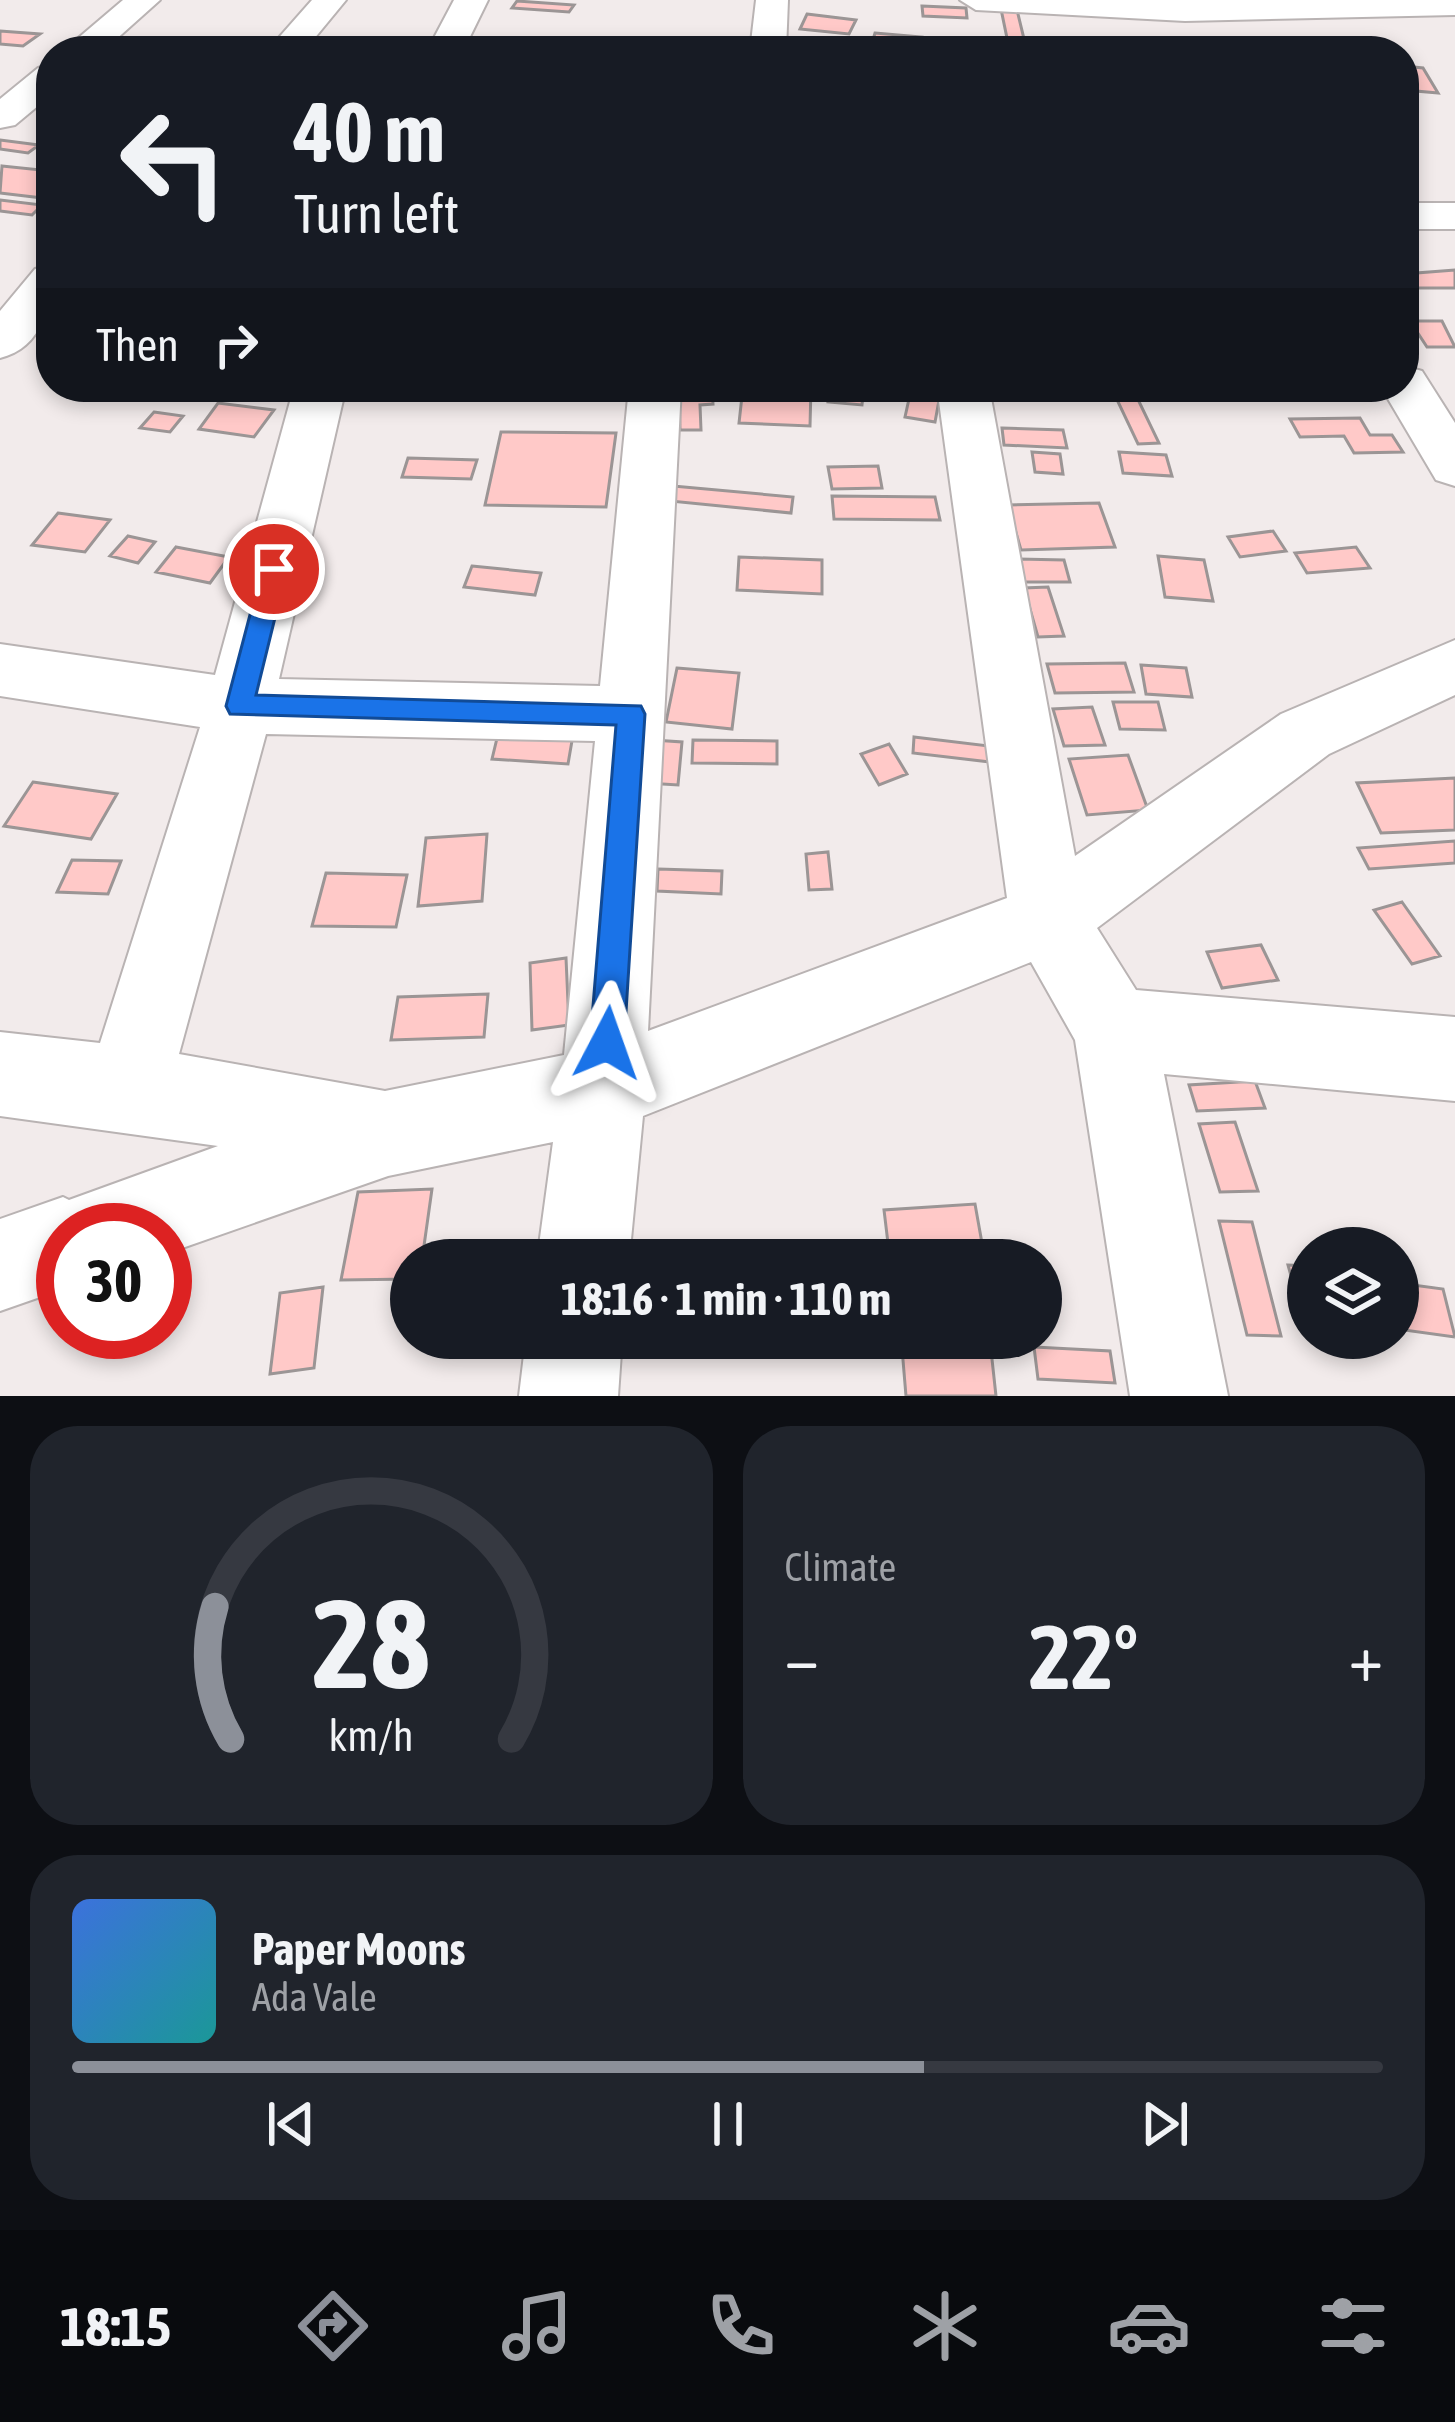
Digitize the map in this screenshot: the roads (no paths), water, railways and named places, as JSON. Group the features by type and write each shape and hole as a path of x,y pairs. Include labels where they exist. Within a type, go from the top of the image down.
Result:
{"street":[{"path":"100,36 144,0"},
{"path":"298,36 330,0"},
{"path":"453,36 471,0"},
{"path":"769,36 772,0"},
{"path":"976,0 988,17 1439,6 1455,37"},
{"path":"1184,11 1197,36"},
{"path":"0,117 36,88"},
{"path":"0,117 36,122"},
{"path":"1419,216 1455,216"},
{"path":"0,343 36,298"},
{"path":"128,1088 240,706 316,402"},
{"path":"586,1239 603,1090 654,402"},
{"path":"965,402 1048,919 1114,1029 1179,1396"},
{"path":"1416,402 1455,467"},
{"path":"181,1203 388,1132 603,1090 1048,919 1305,734 1455,666"},
{"path":"0,670 240,706 631,714"},
{"path":"1114,1029 1455,1059"},
{"path":"0,1074 128,1088 388,1132"},
{"path":"0,1265 36,1253"},
{"path":"568,1396 572,1359"}]}
